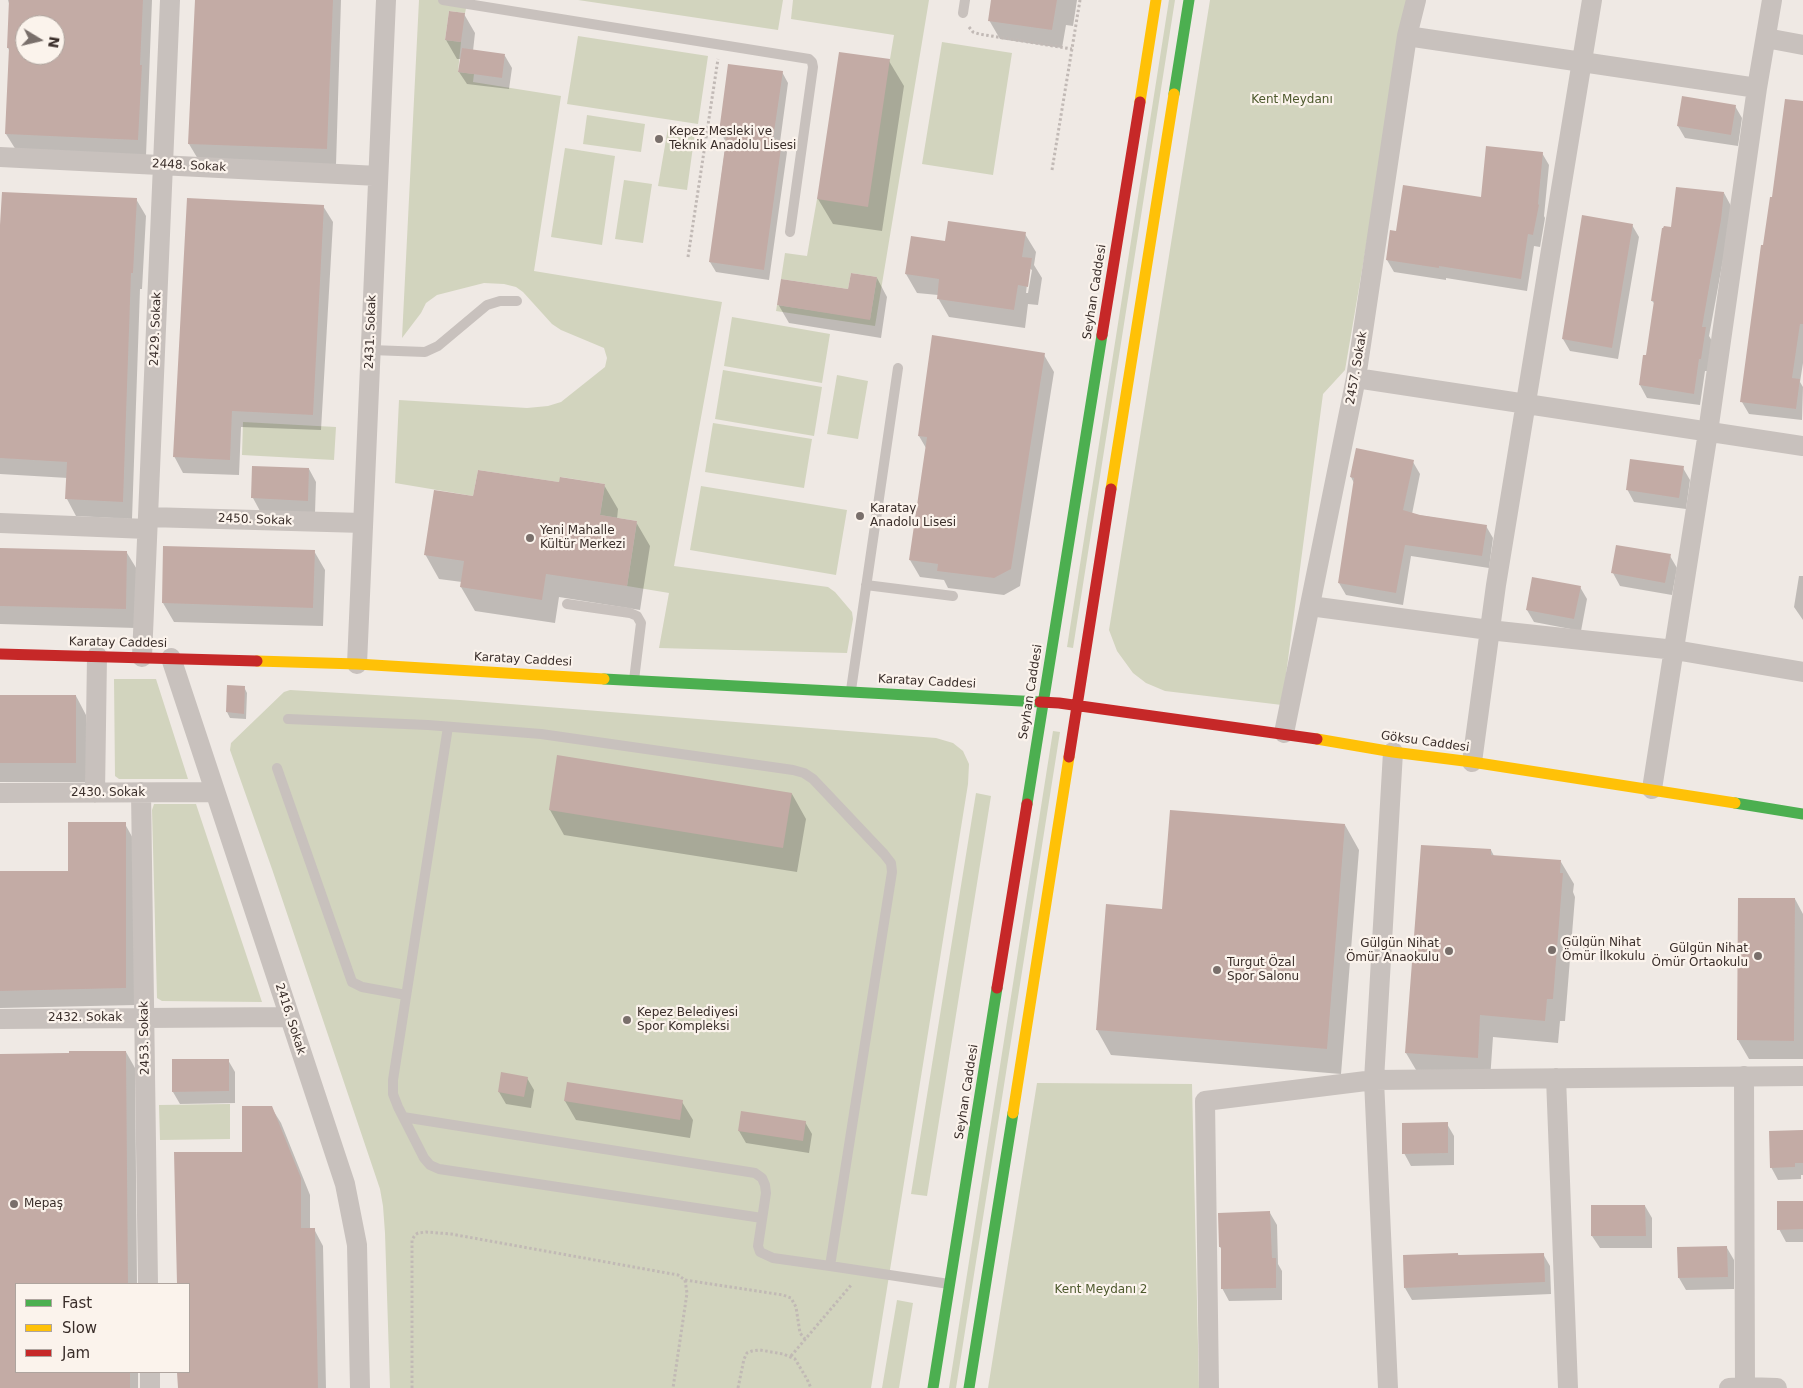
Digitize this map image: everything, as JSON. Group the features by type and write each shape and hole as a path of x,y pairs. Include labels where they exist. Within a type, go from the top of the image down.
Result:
{"street":[{"name":"2429. Sokak","path":"142,657 170,0"},
{"name":"2431. Sokak","path":"357,664 386,0"},
{"name":"Seyhan Caddesi","path":"933,1388 1156,0"},
{"path":"969,1388 1189,0"},
{"name":"2457. Sokak","path":"1284,733 1356,378 1407,36 1416,0"},
{"path":"1472,762 1489,630 1592,0"},
{"path":"1652,789 1675,650 1757,88 1772,0"},
{"path":"1407,36 1757,88"},
{"path":"1766,38 1803,45"},
{"name":"2448. Sokak","path":"0,157 378,176"},
{"path":"1356,378 1526,402 1803,446"},
{"name":"2450. Sokak","path":"0,523 363,523"},
{"path":"1310,606 1489,630 1675,650 1803,672"},
{"name":"Karatay Caddesi","path":"0,654 357,664 1043,702"},
{"path":"95,793 97,656"},
{"name":"2416. Sokak","path":"171,658 345,1184 357,1245 360,1388"},
{"name":"Göksu Caddesi","path":"1043,702 1284,733 1393,752 1652,789 1803,814"},
{"path":"1388,1388 1374,1080 1393,752"},
{"name":"2453. Sokak","path":"141,792 148,1283"},
{"name":"2430. Sokak","path":"0,793 216,792"},
{"name":"2432. Sokak","path":"0,1019 289,1017"},
{"path":"1744,1076 1737,1387 1777,1388"},
{"path":"1209,1388 1206,1101 1374,1080 1803,1076"},
{"path":"1556,1078 1568,1388"},
{"path":"150,1373 150,1388"}],"lane":[{"path":"443,0 804,57 812,62 790,232"},
{"path":"963,13 965,0"},
{"path":"371,350 425,352 438,346 487,304 500,301 517,301"},
{"path":"850,691 898,368"},
{"path":"866,585 952,596"},
{"path":"567,604 637,616 641,623 634,680"},
{"path":"288,719 541,734 793,770 804,773 813,779 891,863 892,872 830,1266"},
{"path":"448,727 393,1080 393,1094 424,1158 430,1165 439,1169 762,1218"},
{"path":"277,768 352,982 362,988 406,995"},
{"path":"403,1117 755,1173 762,1178 766,1193 758,1246 760,1252 773,1258 950,1284"}],"path":[{"path":"1052,170 1080,0"},
{"path":"963,13 966,23 973,32 979,34 1072,49"},
{"path":"688,257 720,44"},
{"path":"412,1388 412,1240 418,1233 426,1232 451,1234 672,1273 685,1280 783,1295 792,1298 796,1306 800,1333 805,1340"},
{"path":"791,1356 864,1271"},
{"path":"673,1388 687,1300 685,1280"},
{"path":"738,1388 744,1358 747,1353 760,1350 791,1356 801,1366 811,1388"}],"green space":[{"path":"419,0 443,0 467,4 465,13 449,11 445,40 461,42 458,72 474,74 473,82 561,96 534,271 722,302 674,566 828,587 835,592 852,612 853,619 847,653 659,648 669,593 627,586 637,521 600,515 605,484 561,477 559,482 478,470 473,496 395,483 399,400 527,408 548,406 561,402 605,367 607,358 604,348 561,330 552,324 523,292 516,287 504,284 484,283 437,295 426,303 421,313 402,338"},
{"path":"578,0 783,0 778,30"},
{"path":"793,0 929,0 875,326 776,311 777,305 870,319 877,277 851,273 848,289 781,279 785,253 807,256 817,199 890,59 894,35 791,19"},
{"path":"1169,0 1175,0 1073,648 1067,647"},
{"name":"Kent Meydanı","path":"1210,0 1408,0 1345,370 1323,394 1282,705 1165,691 1146,683 1133,673 1117,651 1109,630"},
{"path":"578,36 708,56 698,124 567,104"},
{"path":"942,42 1012,53 993,175 922,164"},
{"path":"587,115 645,124 641,152 583,144"},
{"path":"668,128 695,132 687,190 658,186"},
{"path":"565,148 615,156 602,245 551,237"},
{"path":"624,180 652,184 643,243 615,239"},
{"path":"732,317 830,334 822,383 724,366"},
{"path":"723,370 822,387 814,436 715,419"},
{"path":"837,375 868,381 858,439 827,434"},
{"path":"243,422 336,427 334,460 242,455"},
{"path":"713,423 812,439 804,488 705,472"},
{"path":"701,486 847,510 836,575 690,550"},
{"path":"114,679 156,679 188,779 119,779 115,776"},
{"name":"Kepez Belediyesi Spor Kompleksi","path":"290,690 460,700 936,738 953,743 963,751 969,764 968,784 871,1388 390,1388 385,1233 380,1189 230,750 231,743 284,692"},
{"path":"1053,731 1060,732 956,1388 949,1388"},
{"path":"976,793 991,796 927,1196 911,1194"},
{"path":"154,804 196,804 262,1002 162,1001 157,998 152,810"},
{"name":"Kent Meydanı 2","path":"1037,1083 1192,1084 1199,1388 988,1388"},
{"path":"230,1104 230,1139 160,1140 159,1105"},
{"path":"897,1300 913,1303 899,1388 882,1388"}],"building":[{"path":"9,0 143,0 138,140 5,134 9,48 7,48"},
{"path":"195,0 333,0 327,149 188,144"},
{"path":"991,0 1057,0 1052,30 988,21"},
{"path":"449,11 465,13 461,42 445,40"},
{"path":"462,48 505,54 502,78 458,72"},
{"path":"839,52 890,59 868,207 817,199"},
{"path":"728,64 783,71 773,139 782,141 764,270 709,262 727,133 719,132"},
{"path":"1682,96 1736,105 1731,135 1677,126"},
{"path":"1785,99 1803,101 1803,324 1800,324 1792,378 1800,379 1796,409 1740,402 1761,245 1763,245 1770,197 1772,197"},
{"path":"1486,146 1543,152 1539,205 1533,235 1528,234 1521,279 1386,260 1390,230 1396,231 1403,185 1481,197"},
{"path":"1676,187 1724,192 1721,220 1702,327 1706,327 1694,394 1639,385 1643,355 1646,355 1654,301 1651,301 1662,228 1664,226 1671,227"},
{"path":"2,192 137,198 133,273 131,273 123,502 65,499 67,462 0,458 0,225"},
{"path":"187,198 324,205 313,415 232,411 230,460 173,457"},
{"path":"1582,215 1633,224 1612,348 1562,339"},
{"path":"948,221 1026,232 1022,257 1032,258 1028,287 1018,285 1014,310 937,299 939,279 905,274 911,236 945,241"},
{"path":"851,273 877,277 870,320 777,305 781,279 848,289"},
{"path":"932,335 1045,353 1011,569 994,578 937,571 938,564 909,560 927,437 918,436"},
{"path":"1356,448 1414,460 1403,510 1420,515 1487,525 1482,556 1405,545 1396,593 1338,583 1354,478 1350,477"},
{"path":"1630,459 1684,466 1679,498 1626,490"},
{"path":"252,466 309,468 308,501 251,498"},
{"name":"Yeni Mahalle Kültür Merkezi","path":"478,470 559,482 560,477 605,484 600,515 637,521 627,586 546,574 542,600 460,587 464,561 424,555 434,490 473,496"},
{"path":"1616,545 1671,554 1665,583 1611,573"},
{"path":"163,546 315,550 313,608 162,603"},
{"path":"0,548 127,551 126,609 0,606"},
{"path":"1532,577 1581,586 1574,619 1526,610"},
{"path":"227,685 245,686 244,714 226,712"},
{"path":"0,695 76,695 76,763 0,763"},
{"path":"557,755 792,793 783,848 549,810"},
{"name":"Turgut Özal Spor Salonu","path":"1170,810 1345,824 1327,1049 1096,1030 1106,904 1162,909"},
{"path":"68,822 126,822 126,988 0,991 0,871 68,871"},
{"path":"1421,845 1491,849 1491,855 1561,860 1560,873 1563,873 1553,999 1547,999 1545,1021 1480,1015 1478,1058 1405,1053"},
{"path":"1738,898 1795,898 1794,1041 1737,1040"},
{"path":"69,1051 126,1051 128,1283 15,1283 15,1373 130,1373 130,1388 0,1388 0,1054 69,1053"},
{"path":"172,1059 229,1059 229,1091 172,1092"},
{"path":"501,1072 528,1077 524,1097 498,1092"},
{"path":"567,1082 683,1100 680,1120 564,1101"},
{"path":"242,1106 272,1106 301,1178 301,1228 315,1228 318,1388 178,1388 177,1373 190,1373 190,1283 177,1283 174,1152 242,1152"},
{"path":"741,1111 806,1121 803,1141 738,1131"},
{"path":"1448,1122 1448,1153 1402,1154 1402,1123"},
{"path":"1803,1130 1803,1163 1795,1163 1795,1167 1770,1168 1769,1131"},
{"path":"1777,1201 1803,1201 1803,1229 1777,1230"},
{"path":"1591,1205 1645,1205 1646,1236 1591,1236"},
{"path":"1270,1211 1272,1258 1276,1258 1276,1288 1221,1289 1221,1247 1219,1247 1218,1213"},
{"path":"1727,1246 1728,1277 1678,1278 1677,1247"},
{"path":"1458,1253 1458,1255 1544,1253 1545,1282 1404,1288 1403,1255"}],"traffic: fast":[{"path":"1174,94 1189,0"},
{"path":"1027,804 1102,335"},
{"path":"604,679 1040,702"},
{"path":"1735,803 1803,814"},
{"path":"933,1388 997,988"},
{"path":"969,1388 1013,1113"}],"traffic: slow":[{"path":"1140,102 1156,0"},
{"path":"1111,489 1174,94"},
{"path":"257,661 357,664 604,679"},
{"path":"1317,739 1735,803"},
{"path":"1013,1113 1069,757"}],"traffic: jam":[{"path":"1102,335 1140,102"},
{"path":"1069,757 1111,489"},
{"path":"0,654 257,661"},
{"path":"1040,702 1059,703 1317,739"},
{"path":"997,988 1027,804"}],"place":[{"name":"Kepez Mesleki ve Teknik Anadolu Lisesi","path":"659,139"},
{"name":"Karatay Anadolu Lisesi","path":"860,516"},
{"name":"Yeni Mahalle Kültür Merkezi","path":"530,538"},
{"name":"Gülgün Nihat Ömür İlkokulu","path":"1552,950"},
{"name":"Gülgün Nihat Ömür Anaokulu","path":"1449,951"},
{"name":"Gülgün Nihat Ömür Ortaokulu","path":"1758,956"},
{"name":"Turgut Özal Spor Salonu","path":"1217,970"},
{"name":"Kepez Belediyesi Spor Kompleksi","path":"627,1020"},
{"name":"Mepaş","path":"14,1204"}]}
